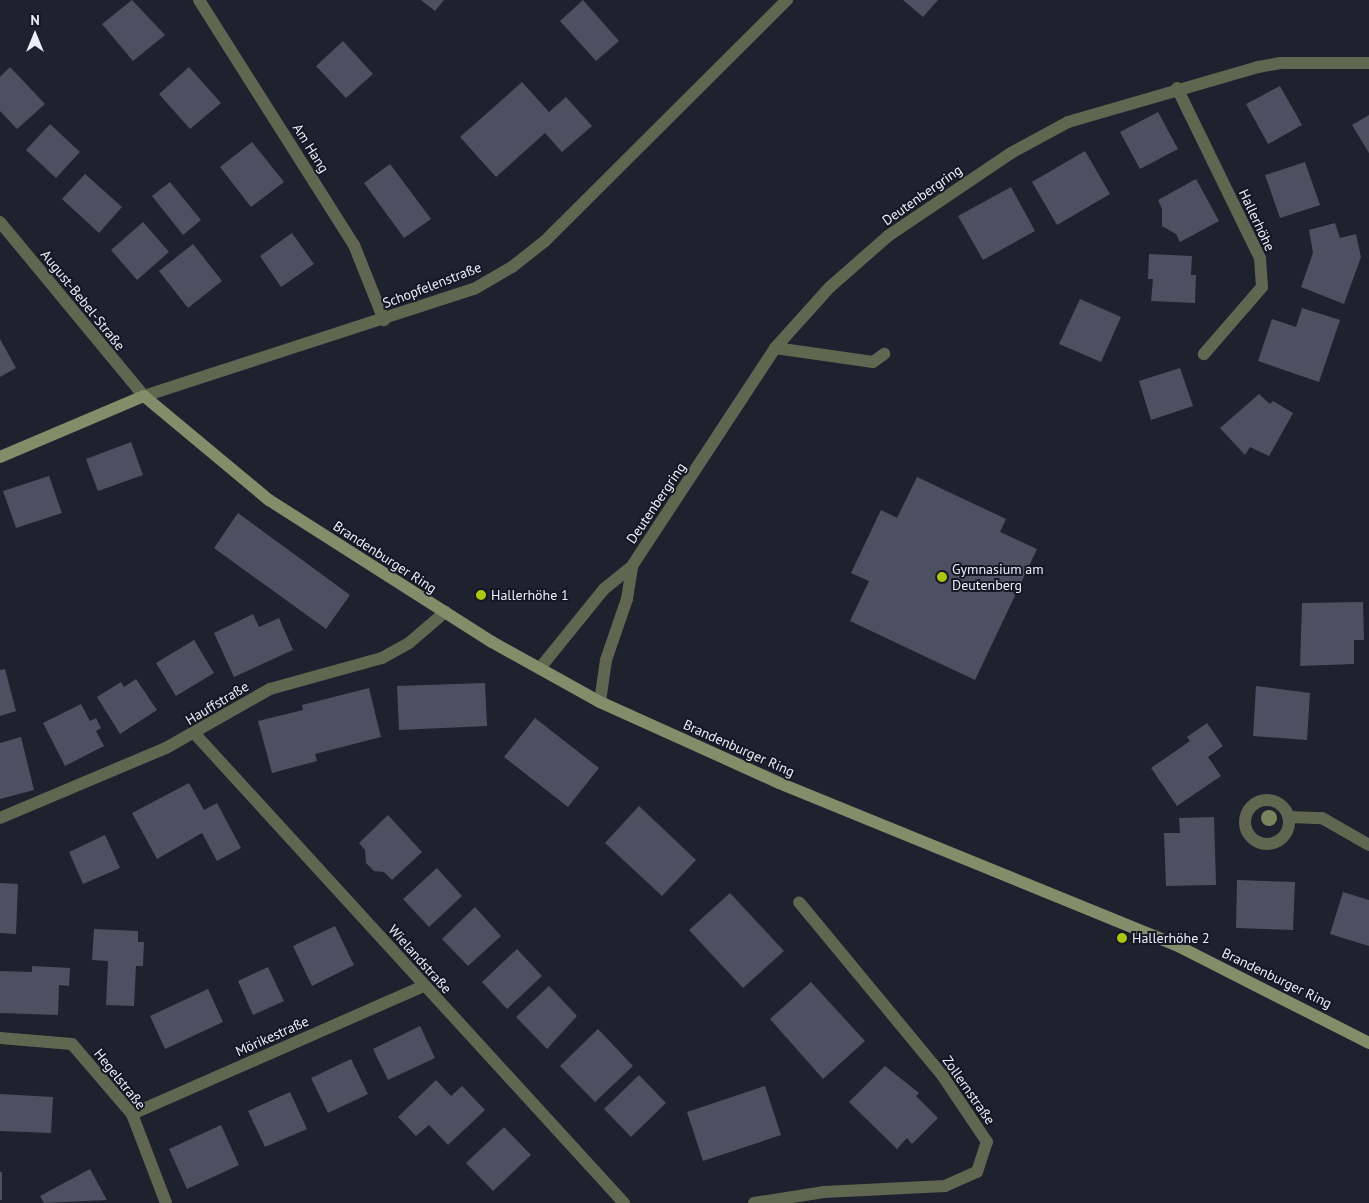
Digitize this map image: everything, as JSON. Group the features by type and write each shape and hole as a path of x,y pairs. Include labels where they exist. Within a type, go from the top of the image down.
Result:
{"street":[{"name":"Am Hang","path":"199,0 354,245 384,320"},
{"name":"Schopfelenstraße","path":"0,457 144,396 203,379 234,364 384,320 474,289 512,268 538,247 787,0"},
{"name":"Deutenbergring","path":"540,668 604,589 632,566 775,348 830,287 888,236 948,194 1068,122 1176,88 1280,63 1369,63"},
{"name":"Hallerhöhe","path":"1176,88 1260,258 1262,287 1204,354"},
{"name":"August-Bebel-Straße","path":"0,222 144,396"},
{"path":"775,348 873,362 884,354"},
{"name":"Brandenburger Ring","path":"144,396 269,500 445,612 600,702 779,783 1180,947 1369,1043"},
{"name":"Deutenbergring","path":"600,702 606,660 627,599 632,566"},
{"name":"Hauffstraße","path":"0,818 195,734 270,689 382,658 408,644 445,612"},
{"name":"Wielandstraße","path":"195,734 624,1203"},
{"path":"1289,817 1322,818 1369,845"},
{"name":"Zollernstraße","path":"754,1203 824,1192 945,1186 977,1172 987,1142 942,1075 799,902"},
{"name":"Mörikestraße","path":"132,1114 424,986"},
{"name":"Hegelstraße","path":"0,1038 72,1044 132,1114 166,1203"}],"building":[{"path":"132,0 165,35 133,61 102,24"},
{"path":"421,0 444,0 435,11"},
{"path":"583,0 619,41 596,61 560,21"},
{"path":"903,0 938,0 923,17"},
{"path":"343,41 373,74 346,98 316,66"},
{"path":"10,67 45,104 17,129 0,111 0,77"},
{"path":"189,67 221,103 190,129 159,94"},
{"path":"522,82 549,112 566,97 592,126 562,152 545,133 496,177 460,137"},
{"path":"1280,86 1302,125 1268,144 1246,104"},
{"path":"1158,112 1178,149 1140,169 1120,132"},
{"path":"1369,115 1369,153 1352,125"},
{"path":"50,124 80,152 56,178 26,150"},
{"path":"252,142 284,182 251,207 220,167"},
{"path":"1085,151 1110,194 1057,225 1032,182"},
{"path":"1305,162 1320,205 1280,218 1265,175"},
{"path":"390,164 431,219 404,238 364,183"},
{"path":"85,174 122,207 99,233 62,199"},
{"path":"1196,179 1219,221 1180,242 1176,234 1162,226 1162,209 1158,200"},
{"path":"170,182 201,220 183,235 152,196"},
{"path":"1011,187 1035,231 983,260 958,216"},
{"path":"143,222 169,252 137,280 111,250"},
{"path":"1335,223 1340,238 1356,234 1361,257 1344,304 1301,287 1313,253 1309,230"},
{"path":"292,233 314,264 281,287 260,256"},
{"path":"193,244 222,281 188,308 159,271"},
{"path":"1149,254 1192,256 1191,275 1196,275 1195,303 1151,301 1153,279 1148,279"},
{"path":"1080,299 1121,317 1101,362 1059,344"},
{"path":"1302,308 1340,320 1319,382 1258,361 1272,319 1296,327"},
{"path":"0,339 16,368 0,377"},
{"path":"1180,368 1193,406 1151,420 1139,381"},
{"path":"1259,394 1270,404 1273,401 1293,413 1269,456 1250,447 1245,455 1220,428"},
{"path":"131,442 143,475 98,491 86,459"},
{"path":"49,476 62,513 16,528 3,491"},
{"name":"Gymnasium am Deutenberg","path":"917,477 1006,519 1000,532 1037,549 975,680 850,621 869,581 851,573 881,510 897,518"},
{"path":"238,513 350,595 326,629 214,548"},
{"path":"1363,602 1364,640 1354,640 1354,664 1300,666 1302,603"},
{"path":"253,614 259,627 279,618 293,650 234,677 214,633"},
{"path":"194,640 214,673 176,696 156,663"},
{"path":"5,669 16,711 0,716 0,670"},
{"path":"136,679 157,710 120,734 97,697 121,682 124,687"},
{"path":"485,683 487,726 399,730 397,686"},
{"path":"1256,686 1310,693 1307,740 1253,736"},
{"path":"369,688 381,737 315,754 317,761 272,773 258,721 303,710 302,705"},
{"path":"81,704 90,721 96,718 101,728 96,731 104,746 65,766 43,723"},
{"path":"535,718 599,768 568,807 504,757"},
{"path":"1207,723 1223,746 1208,757 1221,776 1177,806 1151,768 1190,741 1187,737"},
{"path":"21,737 34,790 0,799 0,743"},
{"path":"189,783 204,810 217,803 241,848 217,861 202,833 157,859 132,813"},
{"path":"639,806 696,860 662,896 605,843"},
{"path":"388,815 422,852 392,880 384,872 374,871 366,863 365,850 359,843"},
{"path":"1214,817 1216,885 1166,886 1164,833 1180,833 1179,818"},
{"path":"105,835 120,868 83,884 69,852"},
{"path":"437,868 462,896 429,927 403,899"},
{"path":"1237,880 1295,882 1293,930 1236,928"},
{"path":"0,883 18,884 16,934 0,933"},
{"path":"1343,892 1369,900 1369,946 1330,934"},
{"path":"730,893 784,951 743,988 689,930"},
{"path":"475,907 501,936 468,966 442,939"},
{"path":"335,926 354,965 312,986 293,946"},
{"path":"94,929 138,931 138,942 144,942 143,966 136,966 134,1006 106,1005 108,961 92,960"},
{"path":"517,949 542,976 507,1009 482,982"},
{"path":"32,966 70,968 69,986 59,985 58,1015 0,1013 0,971 32,972"},
{"path":"268,967 284,1001 253,1015 238,981"},
{"path":"811,982 865,1041 823,1079 770,1019"},
{"path":"549,986 577,1016 547,1049 516,1017"},
{"path":"208,989 223,1022 165,1049 150,1016"},
{"path":"420,1026 435,1058 388,1080 373,1049"},
{"path":"598,1029 633,1066 595,1102 560,1066"},
{"path":"351,1059 368,1094 328,1113 311,1078"},
{"path":"885,1066 919,1093 916,1096 938,1118 912,1144 907,1138 897,1149 849,1102"},
{"path":"639,1075 666,1103 631,1137 604,1109"},
{"path":"436,1080 451,1096 462,1086 485,1110 448,1145 429,1125 416,1136 398,1117"},
{"path":"765,1086 781,1135 703,1161 687,1112"},
{"path":"290,1092 307,1129 265,1147 248,1111"},
{"path":"0,1094 53,1097 51,1133 0,1131"},
{"path":"221,1125 239,1165 187,1189 169,1149"},
{"path":"504,1127 531,1155 493,1191 466,1163"},
{"path":"90,1169 107,1200 44,1203 40,1196"},
{"path":"0,1172 2,1172 2,1200 0,1200"}],"place":[{"name":"Gymnasium am Deutenberg","path":"942,577"},
{"name":"Hallerhöhe 1","path":"481,595"},
{"name":"Hallerhöhe 2","path":"1122,938"}]}
